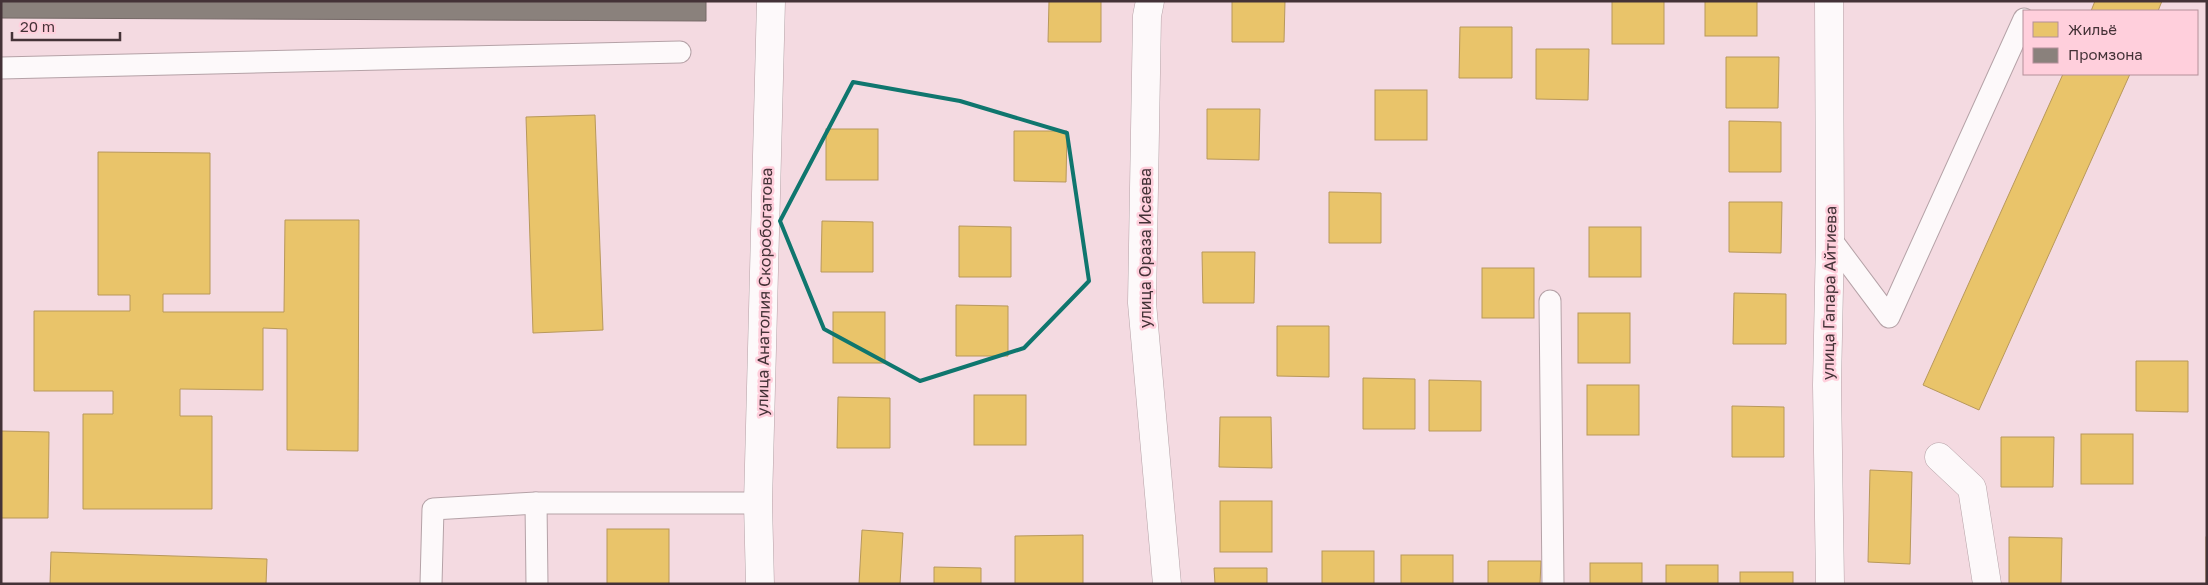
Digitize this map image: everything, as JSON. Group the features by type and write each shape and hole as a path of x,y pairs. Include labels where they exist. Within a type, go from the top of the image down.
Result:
{"street":[{"name":"улица Анатолия Скоробогатова","path":"760,584 758,503 771,1"},
{"name":"улица Ораза Исаева","path":"1150,1 1147,16 1142,303 1167,584"},
{"name":"улица Гапара Айтиева","path":"1829,1 1830,238 1827,385 1830,584"},
{"path":"1939,457 1972,488 1987,584"}],"lane":[{"path":"1830,238 1889,317 2023,21"},
{"path":"1,68 680,52"},
{"path":"1550,302 1553,584"},
{"path":"431,584 433,509 536,503 758,503"},
{"path":"536,503 537,584"}],"highlighted area":[{"path":"853,82 960,101 1067,133 1089,281 1024,348 920,381 824,329 780,221"}],"building: Жильё":[{"path":"1049,1 1101,1 1101,42 1048,42"},
{"path":"1232,1 1285,1 1284,42 1232,42"},
{"path":"1612,1 1664,1 1664,44 1612,44"},
{"path":"1705,1 1757,1 1757,36 1705,36"},
{"path":"2095,1 2162,1 2158,10 2091,10"},
{"path":"1460,27 1512,27 1512,78 1459,78"},
{"path":"1536,49 1589,49 1588,100 1536,99"},
{"path":"1726,57 1779,57 1778,108 1726,108"},
{"path":"2063,75 2130,75 1979,410 1923,385"},
{"path":"1375,90 1427,90 1427,140 1375,140"},
{"path":"1207,109 1260,109 1259,160 1207,159"},
{"path":"595,115 603,330 533,333 526,117"},
{"path":"1729,121 1781,122 1781,172 1729,172"},
{"path":"826,129 878,129 878,180 826,180"},
{"path":"1014,131 1067,131 1066,182 1014,181"},
{"path":"98,152 210,153 210,294 163,294 163,312 284,312 285,220 359,220 358,451 287,450 287,329 263,328 263,390 180,389 180,416 212,416 212,509 83,509 83,414 113,414 113,391 34,391 34,311 130,311 130,295 98,295"},
{"path":"1329,192 1381,193 1381,243 1329,243"},
{"path":"1729,202 1782,202 1781,253 1729,252"},
{"path":"822,221 873,222 873,272 821,272"},
{"path":"959,226 1011,227 1011,277 959,277"},
{"path":"1589,227 1641,227 1641,277 1589,277"},
{"path":"1202,252 1255,252 1254,303 1203,303"},
{"path":"1482,268 1534,268 1534,318 1482,318"},
{"path":"1734,293 1786,294 1786,344 1733,344"},
{"path":"956,305 1008,306 1008,356 956,356"},
{"path":"833,312 885,312 885,363 833,363"},
{"path":"1578,313 1630,313 1630,363 1578,363"},
{"path":"1277,326 1329,326 1329,377 1277,376"},
{"path":"2136,361 2188,361 2188,412 2136,411"},
{"path":"1363,378 1415,379 1415,429 1363,429"},
{"path":"1429,380 1481,381 1481,431 1429,431"},
{"path":"1587,385 1639,385 1639,435 1587,435"},
{"path":"974,395 1026,395 1026,445 974,445"},
{"path":"838,397 890,398 890,448 837,448"},
{"path":"1732,406 1784,407 1784,457 1732,457"},
{"path":"1220,417 1271,417 1272,468 1219,467"},
{"path":"1,431 49,432 48,518 1,518"},
{"path":"2081,434 2133,434 2133,484 2081,484"},
{"path":"2001,437 2054,437 2053,487 2001,487"},
{"path":"1870,470 1912,472 1910,564 1868,562"},
{"path":"1220,501 1272,501 1272,552 1220,552"},
{"path":"607,529 669,529 669,584 607,584"},
{"path":"862,530 903,533 900,584 859,584"},
{"path":"1083,535 1083,584 1015,584 1015,536"},
{"path":"2009,537 2062,538 2061,584 2009,584"},
{"path":"2207,537 2207,584 2206,584"},
{"path":"1322,551 1374,551 1374,584 1322,584"},
{"path":"51,552 267,559 266,584 50,584"},
{"path":"1401,555 1453,555 1453,584 1401,584"},
{"path":"1488,561 1541,561 1540,584 1488,584"},
{"path":"1590,563 1642,563 1642,584 1590,584"},
{"path":"1666,565 1718,565 1718,584 1666,584"},
{"path":"934,567 981,568 981,584 934,584"},
{"path":"1214,568 1267,568 1267,584 1215,584"},
{"path":"1740,572 1793,572 1793,584 1740,584"}],"building: Промзона":[{"path":"1,1 706,1 706,21 1,18"}]}
